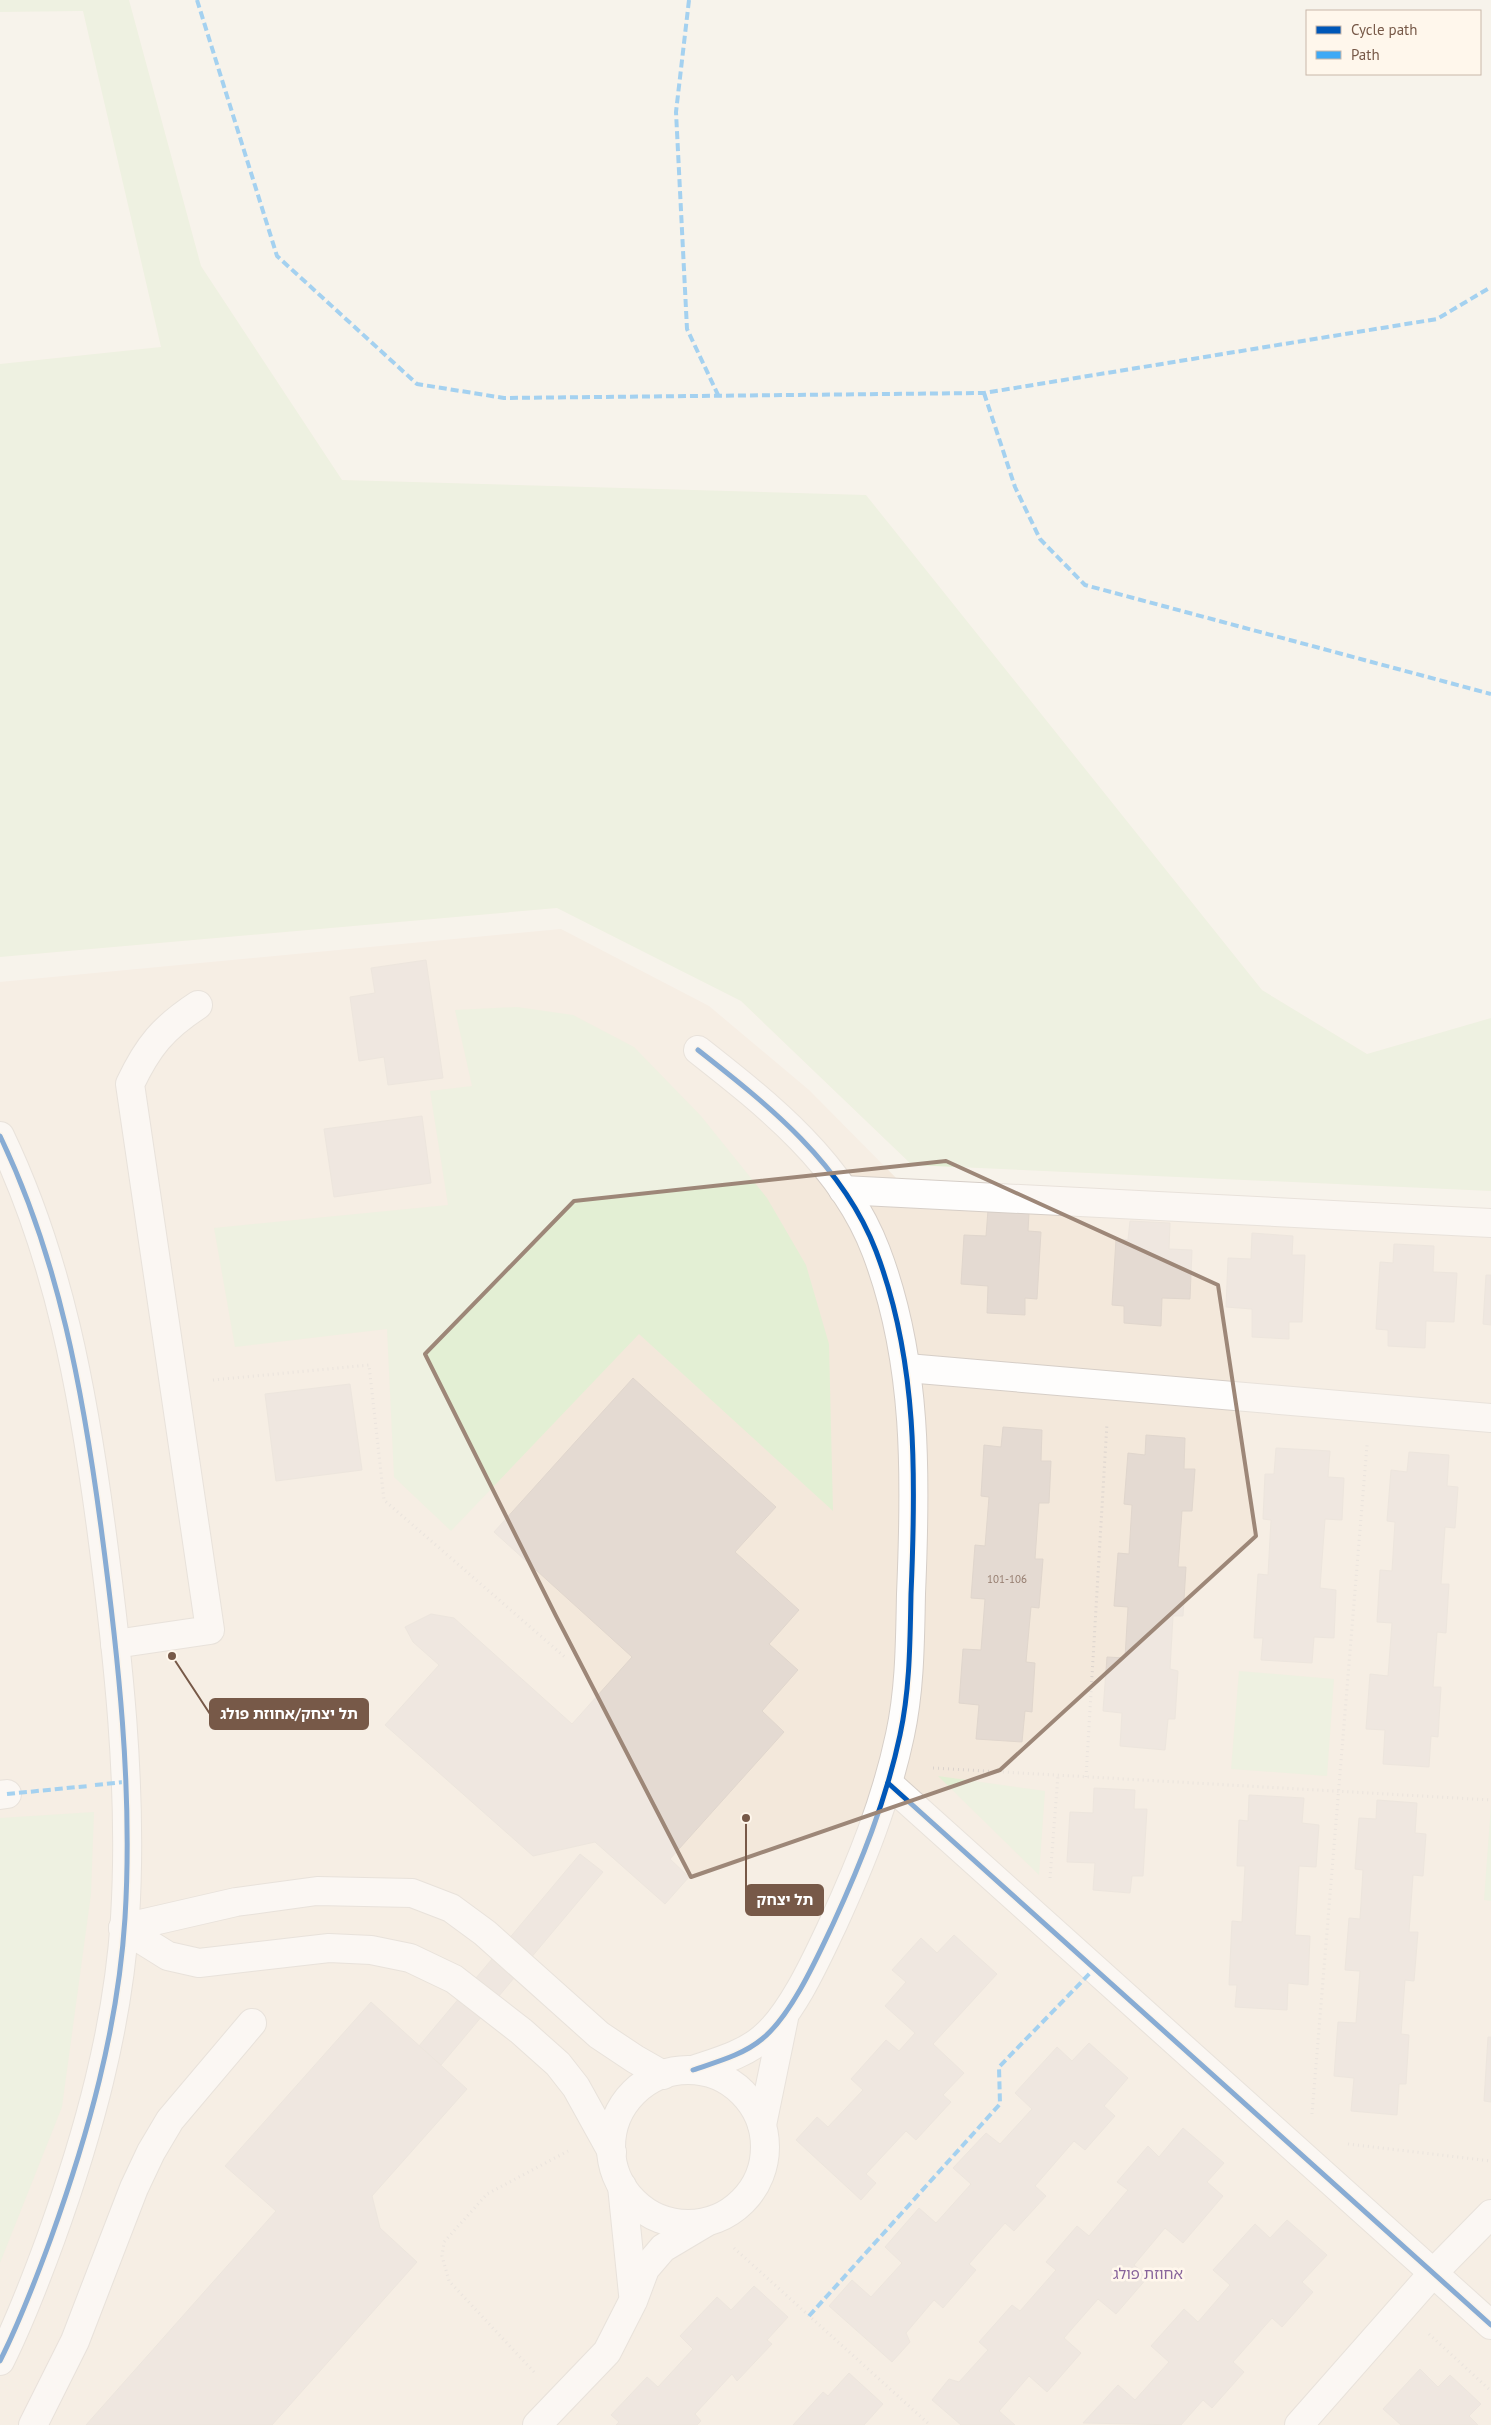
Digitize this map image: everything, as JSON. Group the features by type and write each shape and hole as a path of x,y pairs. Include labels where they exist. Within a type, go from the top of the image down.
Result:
{"street":[{"path":"115,1644 210,1630 130,1084 144,1054 175,1020 198,1005"},
{"path":"607,2143 612,2142 616,2120 624,2104 637,2090 652,2079 692,2070 733,2056 762,2039 785,2014 823,1946 856,1874 880,1810 901,1734 908,1674 914,1459 907,1368 896,1311 875,1248 852,1202 815,1153 760,1099 698,1050"},
{"path":"0,1136 23,1183 50,1260 72,1350 94,1478 115,1644 126,1822 123,1928 112,2017 93,2111 67,2194 42,2263 0,2361"},
{"path":"842,1190 1491,1223"},
{"path":"907,1368 1491,1418"},
{"path":"890,1774 1046,1926 1491,2325"},
{"path":"123,1928 236,1902 317,1891 412,1893 451,1908 485,1933 599,2035 663,2075"},
{"path":"123,1928 168,1956 199,1963 329,1948 371,1950 410,1958 454,1979 521,2031 558,2064 576,2088 607,2143 622,2186 633,2301"},
{"path":"762,2124 785,2014"},
{"path":"34,2425 75,2341 134,2188 151,2152 170,2120 252,2023"},
{"path":"538,2425 607,2352 633,2301 645,2269 663,2248 705,2222 728,2213 748,2197 760,2175 766,2150 762,2124 751,2102 733,2084 714,2074 692,2070"},
{"path":"622,2186 636,2204 655,2217 680,2224 705,2222"},
{"path":"1300,2425 1433,2273 1491,2214"}],"path":[{"path":"174,1384 369,1365 384,1500 566,1658"},
{"path":"1086,1777 1109,1385"},
{"path":"1280,2136 1310,2139 1370,1408"},
{"path":"890,1774 1058,1775 1491,1800"},
{"path":"1046,1926 1058,1775"},
{"path":"561,2400 449,2281 442,2256 444,2242 488,2194 607,2143"},
{"path":"1339,2143 1491,2161"},
{"path":"705,2222 930,2425"},
{"path":"1401,2309 1491,2391"},
{"path":"921,2425 925,2420"}],"highlighted area":[{"path":"946,1161 1218,1285 1256,1536 1000,1770 691,1877 556,1616 425,1354 574,1201"}],"shaded area":[{"path":"561,929 709,1006 809,1090 905,1187 1491,1211 1491,2425 0,2425 0,982"}],"green space":[{"path":"0,0 129,0 201,266 342,480 866,495 1262,990 1367,1054 1491,1018 1491,1191 912,1165 741,1001 557,908 0,957 0,364 161,347 83,11 0,12"},
{"path":"517,1007 573,1015 634,1047 701,1116 767,1198 806,1265 829,1344 833,1511 639,1334 451,1531 394,1477 387,1329 235,1347 214,1228 448,1205 430,1091 472,1086 455,1010"},
{"path":"1239,1671 1334,1679 1327,1776 1231,1769"},
{"path":"938,1776 1045,1791 1039,1875"},
{"path":"1491,1805 1491,1901 1484,1900"},
{"path":"94,1812 91,1894 62,2107 0,2263 0,1818"}],"building":[{"path":"426,960 443,1078 388,1085 384,1057 359,1061 350,997 375,993 371,968"},
{"path":"422,1116 431,1183 334,1197 324,1129"},
{"path":"988,1210 1029,1213 1028,1231 1041,1232 1037,1299 1025,1298 1025,1315 987,1313 988,1286 961,1284 964,1235 986,1236"},
{"path":"1130,1221 1170,1223 1169,1249 1192,1250 1190,1299 1162,1298 1161,1326 1124,1323 1124,1306 1112,1305 1116,1239 1128,1240"},
{"path":"1252,1233 1293,1236 1292,1255 1305,1255 1302,1322 1289,1322 1289,1339 1252,1337 1252,1309 1226,1307 1228,1258 1251,1259"},
{"path":"1394,1244 1434,1246 1433,1272 1457,1273 1454,1322 1426,1321 1425,1348 1388,1346 1388,1330 1376,1329 1380,1262 1393,1263"},
{"path":"1486,1275 1491,1275 1491,1325 1483,1324"},
{"path":"633,1378 776,1507 735,1552 799,1610 769,1644 798,1670 762,1711 784,1732 670,1859 689,1877 665,1904 595,1842 533,1856 385,1725 439,1665 413,1642 405,1627 431,1614 454,1618 572,1724 632,1657 494,1532"},
{"path":"350,1384 362,1470 276,1481 265,1394"},
{"path":"1003,1427 1042,1430 1041,1461 1051,1461 1049,1503 1039,1503 1035,1559 1043,1559 1039,1608 1031,1607 1026,1662 1035,1663 1032,1712 1025,1711 1022,1742 976,1739 979,1705 959,1703 963,1649 981,1650 985,1599 971,1598 975,1545 985,1546 989,1497 981,1496 984,1445 1001,1447"},
{"path":"1146,1435 1185,1438 1184,1469 1195,1469 1192,1511 1182,1511 1178,1567 1186,1567 1183,1616 1173,1616 1170,1669 1178,1671 1175,1719 1168,1719 1165,1750 1120,1746 1122,1713 1103,1711 1107,1657 1125,1658 1128,1607 1114,1606 1118,1553 1129,1554 1132,1505 1124,1504 1128,1453 1145,1455"},
{"path":"1276,1448 1330,1451 1328,1477 1344,1478 1342,1520 1325,1519 1320,1588 1336,1590 1334,1638 1314,1637 1312,1663 1261,1660 1263,1638 1254,1638 1258,1574 1268,1575 1271,1520 1263,1519 1265,1474 1274,1474"},
{"path":"1409,1452 1449,1455 1447,1486 1458,1487 1455,1528 1445,1527 1441,1584 1449,1584 1446,1633 1437,1632 1433,1687 1441,1687 1438,1737 1431,1736 1429,1767 1383,1764 1385,1730 1366,1729 1370,1674 1388,1676 1392,1623 1377,1622 1380,1570 1392,1571 1395,1522 1387,1521 1391,1470 1407,1472"},
{"path":"1094,1788 1135,1790 1134,1809 1147,1809 1143,1876 1132,1876 1130,1893 1093,1890 1095,1863 1067,1862 1070,1812 1093,1813"},
{"path":"1249,1795 1304,1798 1302,1823 1319,1825 1316,1867 1299,1866 1295,1935 1310,1936 1308,1985 1288,1983 1287,2010 1235,2007 1237,1985 1229,1985 1232,1921 1242,1922 1245,1866 1237,1866 1239,1820 1248,1821"},
{"path":"1377,1800 1417,1803 1415,1833 1426,1834 1423,1876 1413,1875 1409,1932 1418,1932 1414,1981 1405,1980 1401,2034 1409,2035 1406,2084 1399,2084 1397,2115 1351,2111 1354,2078 1334,2076 1338,2022 1356,2023 1360,1971 1345,1970 1349,1918 1360,1919 1363,1870 1355,1869 1359,1818 1376,1819"},
{"path":"580,1854 603,1872 441,2065 419,2046"},
{"path":"954,1935 997,1974 933,2044 964,2073 943,2095 951,2102 916,2140 906,2131 866,2174 876,2183 861,2200 796,2140 817,2117 828,2127 863,2090 851,2079 886,2040 899,2051 915,2033 885,2006 906,1982 892,1970 921,1938 937,1953"},
{"path":"371,2002 467,2089 372,2196 380,2228 417,2262 272,2425 86,2425 276,2211 225,2166"},
{"path":"1488,2037 1491,2037 1491,2102 1484,2101"},
{"path":"1089,2043 1128,2078 1104,2106 1115,2116 1085,2150 1074,2141 1035,2186 1046,2196 1014,2231 1005,2223 969,2264 976,2270 943,2308 934,2300 906,2333 910,2342 892,2362 829,2306 852,2280 871,2297 902,2263 885,2247 919,2208 936,2223 971,2184 953,2168 986,2133 1000,2144 1032,2109 1015,2093 1057,2047 1072,2061"},
{"path":"1183,2128 1224,2163 1207,2182 1223,2196 1183,2243 1165,2228 1134,2265 1148,2277 1116,2314 1098,2299 1064,2338 1081,2353 1047,2392 1029,2376 999,2411 1015,2425 961,2425 932,2400 949,2379 959,2382 988,2350 979,2342 1012,2305 1020,2311 1056,2270 1046,2262 1077,2226 1089,2236 1128,2190 1117,2182 1148,2146 1159,2157"},
{"path":"1287,2220 1327,2255 1302,2282 1313,2292 1282,2327 1272,2318 1233,2362 1244,2372 1212,2408 1203,2400 1181,2425 1083,2423 1118,2385 1135,2400 1169,2362 1151,2346 1184,2309 1198,2322 1230,2285 1213,2270 1255,2224 1270,2238"},
{"path":"754,2286 788,2317 767,2340 772,2344 737,2381 732,2374 695,2414 701,2421 697,2425 616,2425 619,2422 611,2415 647,2377 658,2387 693,2349 680,2336 717,2297 731,2310"},
{"path":"1420,2369 1438,2387 1450,2375 1481,2404 1469,2416 1478,2425 1401,2425 1383,2409"},
{"path":"849,2373 883,2404 864,2425 793,2425 823,2392 828,2396"}],"marked path":[{"path":"197,0 277,256 417,384 504,398 984,393 1437,319 1491,287"},
{"path":"689,0 676,112 687,329 719,397"},
{"path":"984,393 1015,487 1040,539 1085,585 1491,694"},
{"path":"95,1785 124,1782"},
{"path":"7,1794 88,1786"},
{"path":"809,2316 1000,2104 999,2067 1094,1969"}],"cycle path":[{"path":"693,2070 729,2058 755,2045 773,2029 802,1986 863,1855 888,1784 906,1700 909,1665 914,1507 911,1420 907,1377 900,1335 890,1293 876,1251 862,1220 824,1164 801,1138 751,1092 698,1050"},
{"path":"0,1136 21,1183 38,1230 53,1278 77,1376 94,1476 113,1624 122,1722 127,1820 125,1918 121,1959 116,2000 99,2081 65,2199 27,2300 0,2361"},
{"path":"888,1783 1491,2325"}],"place":[{"name":"תל יצחק/אחוזת פולג","path":"172,1656"},
{"name":"תל יצחק","path":"746,1818"}],"district":[{"name":"אחוזת פולג","path":"1148,2274"}]}
